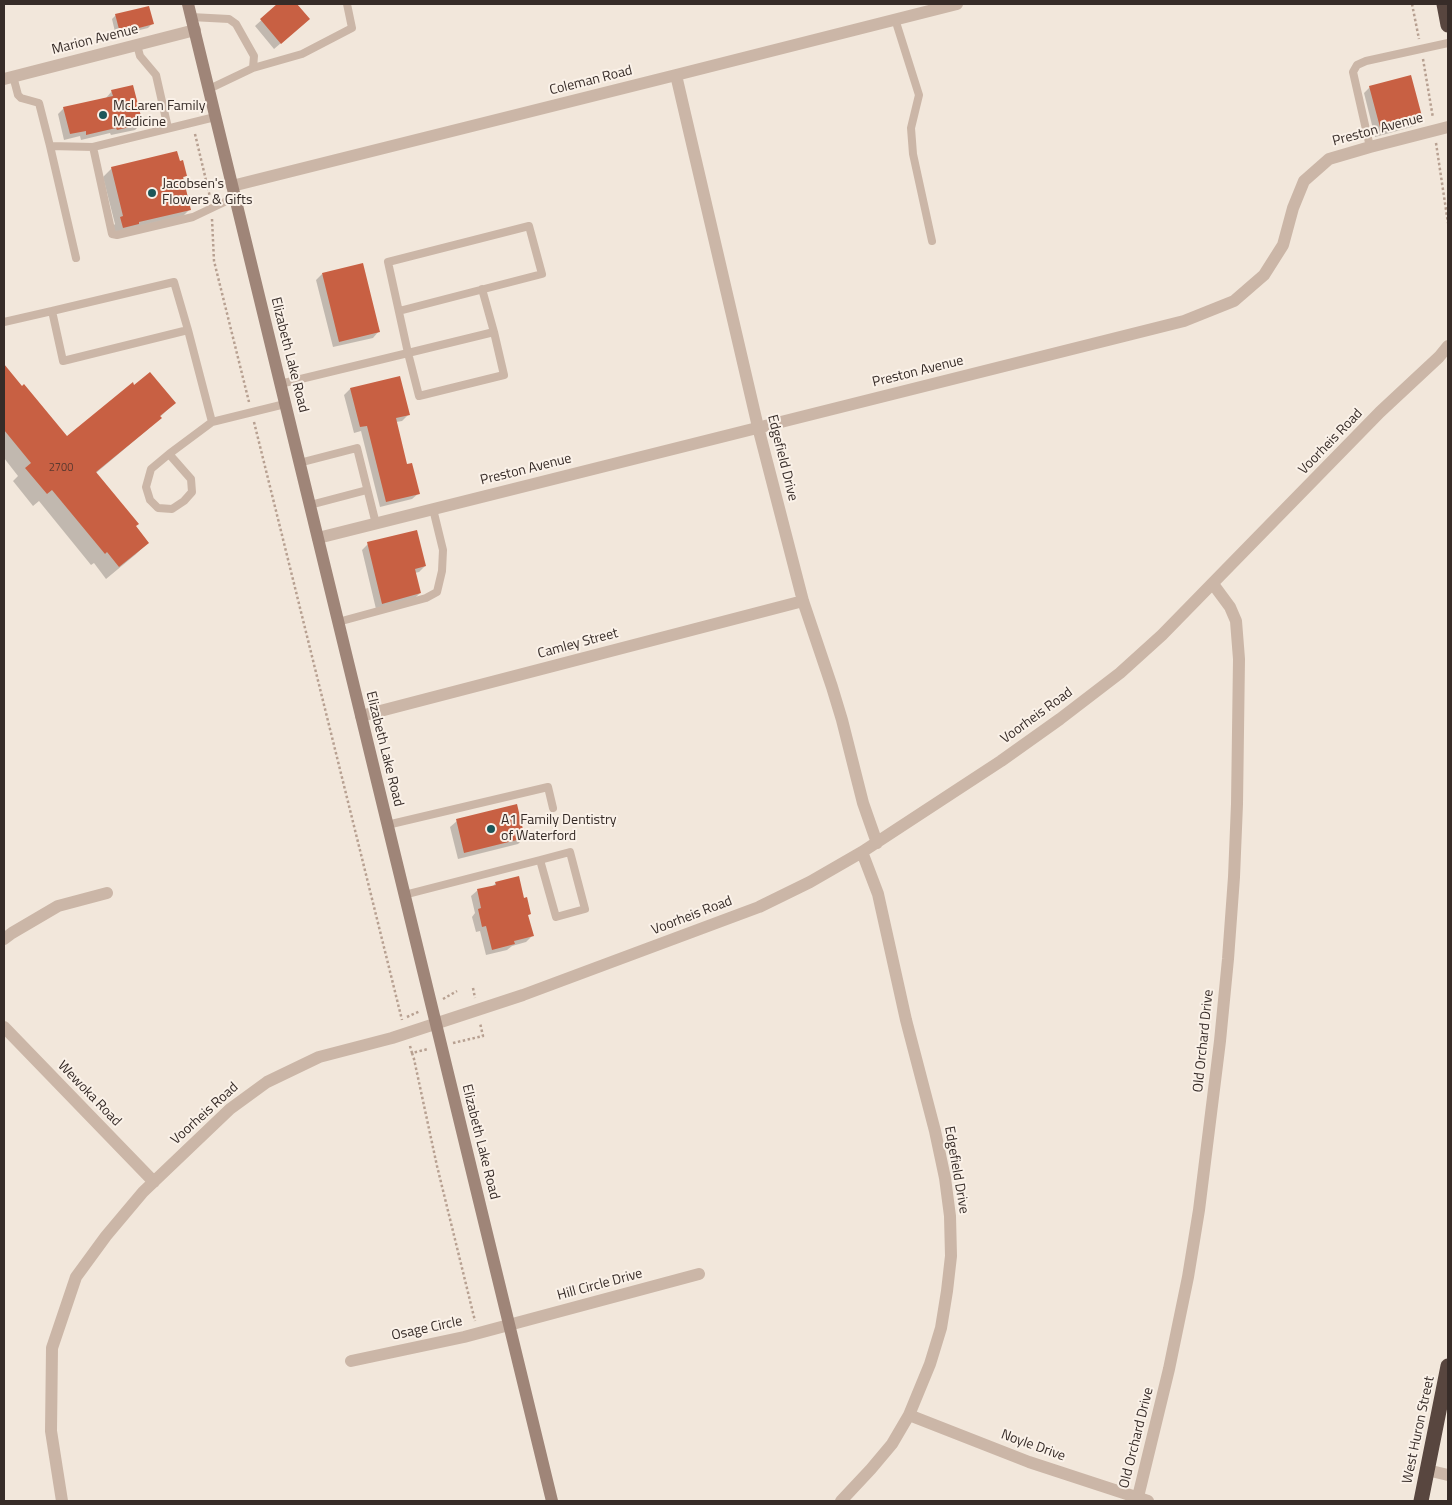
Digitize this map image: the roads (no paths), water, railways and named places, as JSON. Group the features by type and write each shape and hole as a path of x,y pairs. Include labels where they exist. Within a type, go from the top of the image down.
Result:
{"highway":[{"path":"1444,4 1448,25"},
{"name":"West Huron Street","path":"1420,1501 1448,1366"}],"main road":[{"name":"Elizabeth Lake Road","path":"188,4 552,1501"}],"street":[{"name":"Coleman Road","path":"233,191 676,75 957,4"},
{"name":"Marion Avenue","path":"8,78 194,30"},
{"name":"Edgefield Drive","path":"676,75 758,427 803,601 832,687 863,803 877,843"},
{"name":"Preston Avenue","path":"318,538 1184,321 1234,301 1264,275 1284,245 1293,208 1304,181 1329,159 1448,127"},
{"name":"Voorheis Road","path":"62,1501 51,1431 52,1348 76,1277 106,1236 154,1182 230,1109 267,1082 319,1057 392,1038 436,1024 583,973 759,907 810,882 877,843 1001,761 1120,673 1162,636 1380,412 1439,357 1448,346"},
{"name":"Old Orchard Drive","path":"1141,1500 1188,1277 1199,1210 1228,959 1237,804 1239,659 1236,621 1230,607 1213,584"},
{"name":"Camley Street","path":"361,716 803,601"},
{"name":"Edgefield Drive","path":"841,1501 872,1469 892,1444 909,1415 930,1364 941,1328 948,1291 951,1256 950,1216 945,1178 935,1131 906,1020 878,894 862,852"},
{"path":"4,939 12,932 58,906 107,893"},
{"name":"Wewoka Road","path":"4,1027 154,1182"},
{"name":"Hill Circle Drive","path":"509,1325 699,1274"},
{"name":"Osage Circle","path":"352,1361 509,1325"},
{"name":"Noyle Drive","path":"909,1415 1029,1462 1141,1500"},
{"path":"1427,1470 1448,1475"}],"lane":[{"path":"209,89 253,68 302,54 352,28 347,4"},
{"path":"191,17 229,19 236,24 254,56 253,68"},
{"path":"895,19 919,95 911,128 913,154 932,241"},
{"path":"1370,147 1353,72 1357,65 1366,61 1448,43"},
{"path":"138,45 140,56 156,75 168,128"},
{"path":"8,78 20,98 36,102 40,105 76,258"},
{"path":"50,146 93,147 215,117"},
{"path":"93,147 112,234 117,235 193,216 211,208 233,191"},
{"path":"399,311 482,289 542,274 529,226 388,262 408,353 419,396 504,375 482,289"},
{"path":"4,322 174,282 212,422"},
{"path":"52,311 63,361 188,330"},
{"path":"280,384 494,332"},
{"path":"169,454 191,479 192,492 184,501 172,509 158,508 150,500 146,487 151,469 169,454 212,422 285,404"},
{"path":"299,463 357,448 376,524"},
{"path":"310,505 367,490"},
{"path":"338,622 426,598 437,592 442,571 443,550 433,509"},
{"path":"387,825 548,787 553,808"},
{"path":"404,895 570,852 585,909 556,917 540,860"}],"place":[{"name":"McLaren Family Medicine","path":"103,115"},
{"name":"Jacobsen's Flowers & Gifts","path":"152,193"},
{"name":"A1 Family Dentistry of Waterford","path":"491,829"}]}
